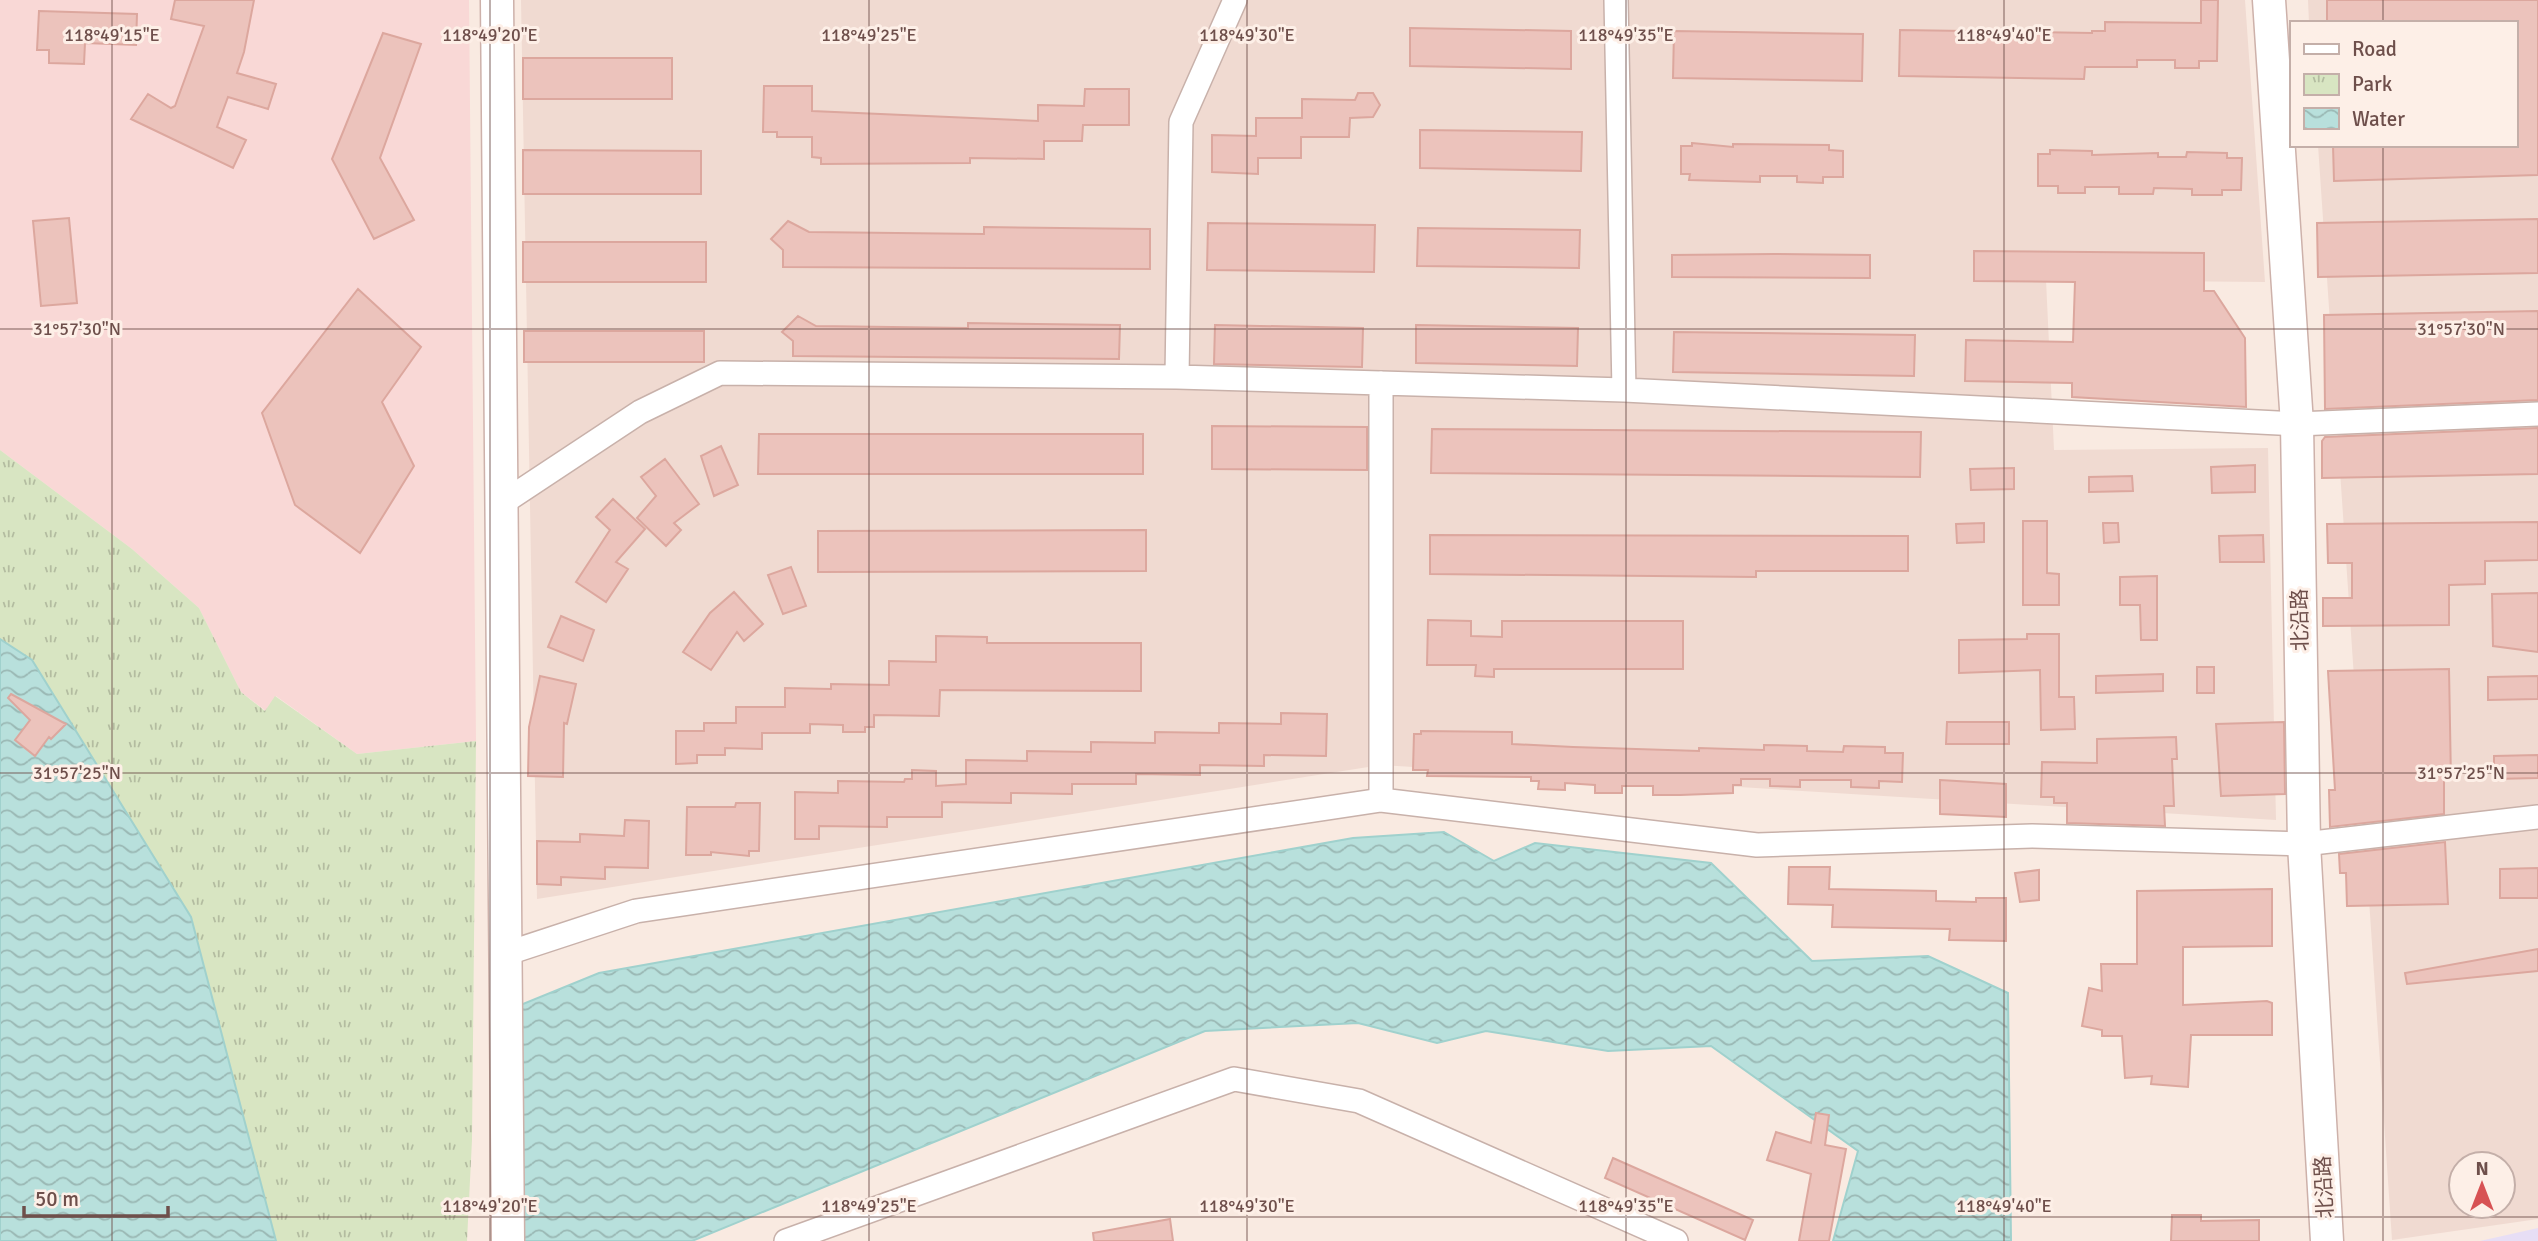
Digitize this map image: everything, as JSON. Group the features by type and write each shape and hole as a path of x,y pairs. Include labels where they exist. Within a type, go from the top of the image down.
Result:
{"street":[{"path":"497,0 508,1241"},
{"path":"1177,377 1181,121 1235,0"},
{"path":"1616,0 1624,390"},
{"name":"北沿路","path":"2269,0 2297,424 2304,844 2327,1241"},
{"path":"501,504 640,412 720,373 1177,377 1624,390 2297,424 2538,414"},
{"path":"1381,383 1381,800"},
{"path":"505,954 636,911 1381,800 1757,845 2032,836 2304,844 2538,817"},
{"path":"786,1241 1234,1079 1359,1101 1676,1241"}],"shaded area":[{"path":"0,0 469,0 476,741 357,754 276,696 266,711 241,692 199,608 132,549 0,450"},
{"path":"521,0 2245,0 2265,282 2046,280 2054,450 2268,448 2276,820 1381,765 537,899"},
{"path":"2308,0 2538,0 2538,1219 2392,1240 2318,147 2517,147 2517,21 2309,21"},
{"path":"2538,1228 2538,1241 2480,1241"}],"green space":[{"path":"0,450 132,549 199,608 241,692 265,711 275,696 357,754 476,741 472,1140 467,1241 0,1241"}],"water":[{"path":"0,639 32,660 191,917 276,1241 0,1241"},
{"path":"1444,832 1494,861 1535,843 1711,863 1812,961 1928,956 2008,993 2011,1241 1833,1241 1858,1151 1711,1046 1608,1051 1486,1031 1437,1043 1358,1023 1205,1031 692,1241 508,1241 506,1011 599,973 1353,838"}],"building":[{"path":"175,0 254,0 237,73 276,84 268,109 228,97 217,127 246,140 233,168 131,119 148,94 171,108 175,106 204,26 171,19"},
{"path":"2201,0 2218,0 2217,61 2199,61 2199,68 2175,68 2175,60 2137,60 2137,67 2085,67 2084,79 1899,76 1900,30 2092,33 2105,31 2105,22 2201,23"},
{"path":"2327,0 2538,0 2538,175 2334,181 2333,147 2517,147 2517,21 2327,21"},
{"path":"39,11 137,14 136,45 85,43 84,64 49,63 49,50 37,50"},
{"path":"1410,28 1571,31 1571,69 1410,66"},
{"path":"1674,31 1863,34 1862,81 1673,78"},
{"path":"383,33 421,44 380,158 414,220 374,239 332,159"},
{"path":"523,58 672,58 672,99 523,99"},
{"path":"764,86 812,86 812,111 1038,121 1038,105 1084,106 1085,89 1129,89 1129,125 1083,125 1082,141 1044,141 1044,159 970,158 970,163 821,164 821,158 812,157 812,137 777,137 777,132 763,132"},
{"path":"1358,93 1373,93 1380,105 1373,117 1350,118 1349,137 1301,137 1301,158 1258,158 1258,174 1212,172 1212,135 1256,136 1256,118 1302,118 1302,99 1355,100"},
{"path":"1420,130 1582,132 1581,171 1420,168"},
{"path":"1692,143 1733,147 1733,144 1829,145 1829,150 1843,151 1843,177 1823,177 1823,183 1797,182 1797,176 1760,176 1760,182 1689,180 1690,174 1681,174 1681,146 1692,146"},
{"path":"523,150 701,151 701,194 523,194"},
{"path":"2050,150 2092,151 2092,155 2158,153 2158,157 2186,157 2187,152 2227,153 2227,158 2242,158 2241,190 2222,190 2222,195 2192,195 2192,189 2154,188 2153,194 2119,194 2119,187 2085,187 2085,193 2058,193 2058,186 2038,186 2038,154 2050,154"},
{"path":"69,218 77,303 41,306 33,221"},
{"path":"2538,219 2538,273 2318,277 2317,223"},
{"path":"788,221 809,232 984,234 984,227 1150,229 1150,269 783,267 783,250 771,239"},
{"path":"1208,223 1375,225 1374,272 1207,270"},
{"path":"1418,228 1580,230 1579,268 1417,266"},
{"path":"523,242 706,242 706,282 523,282"},
{"path":"1974,251 2204,253 2204,291 2214,291 2245,338 2246,407 2072,397 2072,383 1965,381 1966,340 2073,342 2075,282 1974,281"},
{"path":"1672,255 1870,255 1870,278 1672,277"},
{"path":"358,289 421,347 382,402 414,466 360,553 295,505 262,413"},
{"path":"2538,311 2538,400 2325,409 2324,315"},
{"path":"798,316 816,326 968,328 968,323 1120,325 1119,359 793,356 793,341 782,332"},
{"path":"1215,325 1363,328 1362,367 1214,364"},
{"path":"1416,325 1578,328 1577,366 1416,363"},
{"path":"524,331 704,331 704,362 524,362"},
{"path":"1674,332 1915,335 1914,376 1673,372"},
{"path":"1212,426 1367,427 1367,470 1212,469"},
{"path":"2538,428 2538,474 2322,478 2322,441 2325,437"},
{"path":"1432,429 1921,432 1920,477 1431,473"},
{"path":"759,434 1143,434 1143,474 758,474"},
{"path":"721,446 738,485 714,496 701,456"},
{"path":"665,459 699,504 674,523 681,530 666,546 637,518 656,496 641,477"},
{"path":"2255,465 2255,492 2212,493 2211,467"},
{"path":"2014,468 2014,489 1971,490 1970,469"},
{"path":"2132,476 2133,491 2089,492 2089,477"},
{"path":"613,499 645,529 616,562 628,569 606,602 576,582 610,530 596,517"},
{"path":"2023,521 2047,521 2047,573 2059,574 2059,605 2023,605"},
{"path":"2538,522 2538,560 2485,561 2485,584 2449,585 2449,625 2323,626 2323,598 2352,598 2352,563 2328,563 2327,524"},
{"path":"1984,523 1984,542 1957,543 1956,524"},
{"path":"2103,523 2118,523 2119,542 2104,543"},
{"path":"1146,530 1146,571 818,572 818,531"},
{"path":"1430,535 1908,536 1908,571 1756,571 1756,577 1430,574"},
{"path":"2263,535 2264,562 2220,562 2219,536"},
{"path":"791,567 806,606 783,614 768,575"},
{"path":"2157,576 2157,640 2141,640 2140,605 2120,605 2120,577"},
{"path":"734,592 763,624 744,641 737,632 711,670 683,652 710,613"},
{"path":"2538,593 2538,652 2493,646 2492,594"},
{"path":"561,616 594,630 583,661 548,647"},
{"path":"1428,620 1471,621 1471,636 1502,637 1502,621 1683,621 1683,669 1494,669 1494,677 1475,676 1476,665 1427,665"},
{"path":"2027,634 2059,634 2059,697 2074,697 2075,729 2041,730 2040,670 1959,673 1959,640 2027,639"},
{"path":"936,636 987,637 987,643 1141,643 1141,691 940,690 939,716 874,715 874,727 865,727 865,732 843,732 843,725 810,724 810,733 762,733 762,749 725,748 725,755 697,755 697,763 676,764 676,731 704,731 704,723 736,723 736,707 785,707 785,688 831,689 831,684 889,685 889,661 936,662"},
{"path":"2197,667 2214,667 2214,693 2197,693"},
{"path":"2449,669 2451,780 2444,780 2444,814 2330,827 2329,790 2335,790 2328,671"},
{"path":"2163,674 2163,691 2096,693 2096,676"},
{"path":"540,676 576,684 567,724 564,723 563,777 528,776 529,727"},
{"path":"2538,676 2538,699 2488,700 2488,677"},
{"path":"11,694 66,724 51,739 49,737 35,756 15,740 30,720 8,698"},
{"path":"1281,713 1327,714 1326,756 1264,755 1264,766 1200,765 1200,775 1136,774 1136,784 1072,784 1072,794 1011,793 1011,803 942,802 942,817 887,817 887,827 819,826 819,839 795,839 795,792 838,793 838,781 904,782 905,779 912,779 912,770 936,771 936,786 966,784 966,760 1027,761 1027,751 1091,752 1091,742 1155,743 1155,732 1219,733 1219,723 1281,724"},
{"path":"1947,722 2009,722 2009,744 1946,744"},
{"path":"2284,722 2285,794 2221,796 2216,724"},
{"path":"1421,731 1512,732 1512,744 1573,747 1699,751 1699,748 1764,750 1764,745 1807,746 1807,751 1843,752 1844,746 1885,747 1885,753 1903,753 1902,782 1879,781 1879,788 1851,787 1851,780 1800,780 1800,787 1770,786 1770,779 1741,779 1741,785 1733,785 1733,793 1680,795 1653,795 1653,786 1622,786 1622,793 1595,793 1595,785 1565,783 1565,790 1538,789 1539,781 1531,781 1531,777 1427,776 1428,770 1413,770 1414,734 1421,734"},
{"path":"2176,737 2177,759 2172,759 2174,806 2164,806 2165,826 2067,823 2067,803 2054,803 2054,797 2041,797 2042,762 2097,763 2097,739"},
{"path":"2538,755 2538,778 2494,779 2494,756"},
{"path":"1940,780 2006,784 2006,817 1940,814"},
{"path":"736,803 760,803 759,851 749,851 749,856 711,852 711,855 686,855 687,807 735,807"},
{"path":"625,820 649,821 648,868 605,867 605,879 561,877 561,885 537,884 537,841 580,842 580,834 624,836"},
{"path":"2445,842 2448,904 2347,906 2346,873 2340,873 2339,854"},
{"path":"1789,867 1830,867 1829,889 1936,891 1936,901 1976,902 1976,898 2006,898 2006,941 1949,940 1950,929 1832,927 1833,905 1788,904"},
{"path":"2538,868 2538,898 2500,898 2500,869"},
{"path":"2039,870 2039,900 2020,902 2015,873"},
{"path":"2272,889 2272,946 2183,947 2183,1005 2267,1001 2272,1003 2272,1035 2191,1035 2188,1087 2151,1084 2152,1076 2125,1078 2122,1036 2102,1036 2102,1030 2082,1026 2089,988 2102,991 2101,964 2137,964 2137,891"},
{"path":"2538,949 2538,971 2407,984 2405,973"},
{"path":"1816,1113 1829,1115 1825,1145 1846,1149 1829,1241 1799,1241 1811,1174 1767,1160 1776,1132 1811,1143"},
{"path":"1613,1158 1753,1220 1745,1240 1605,1178"},
{"path":"2172,1215 2201,1215 2201,1221 2259,1220 2259,1241 2171,1241"},
{"path":"1170,1219 1173,1241 1094,1241 1093,1233"}]}
